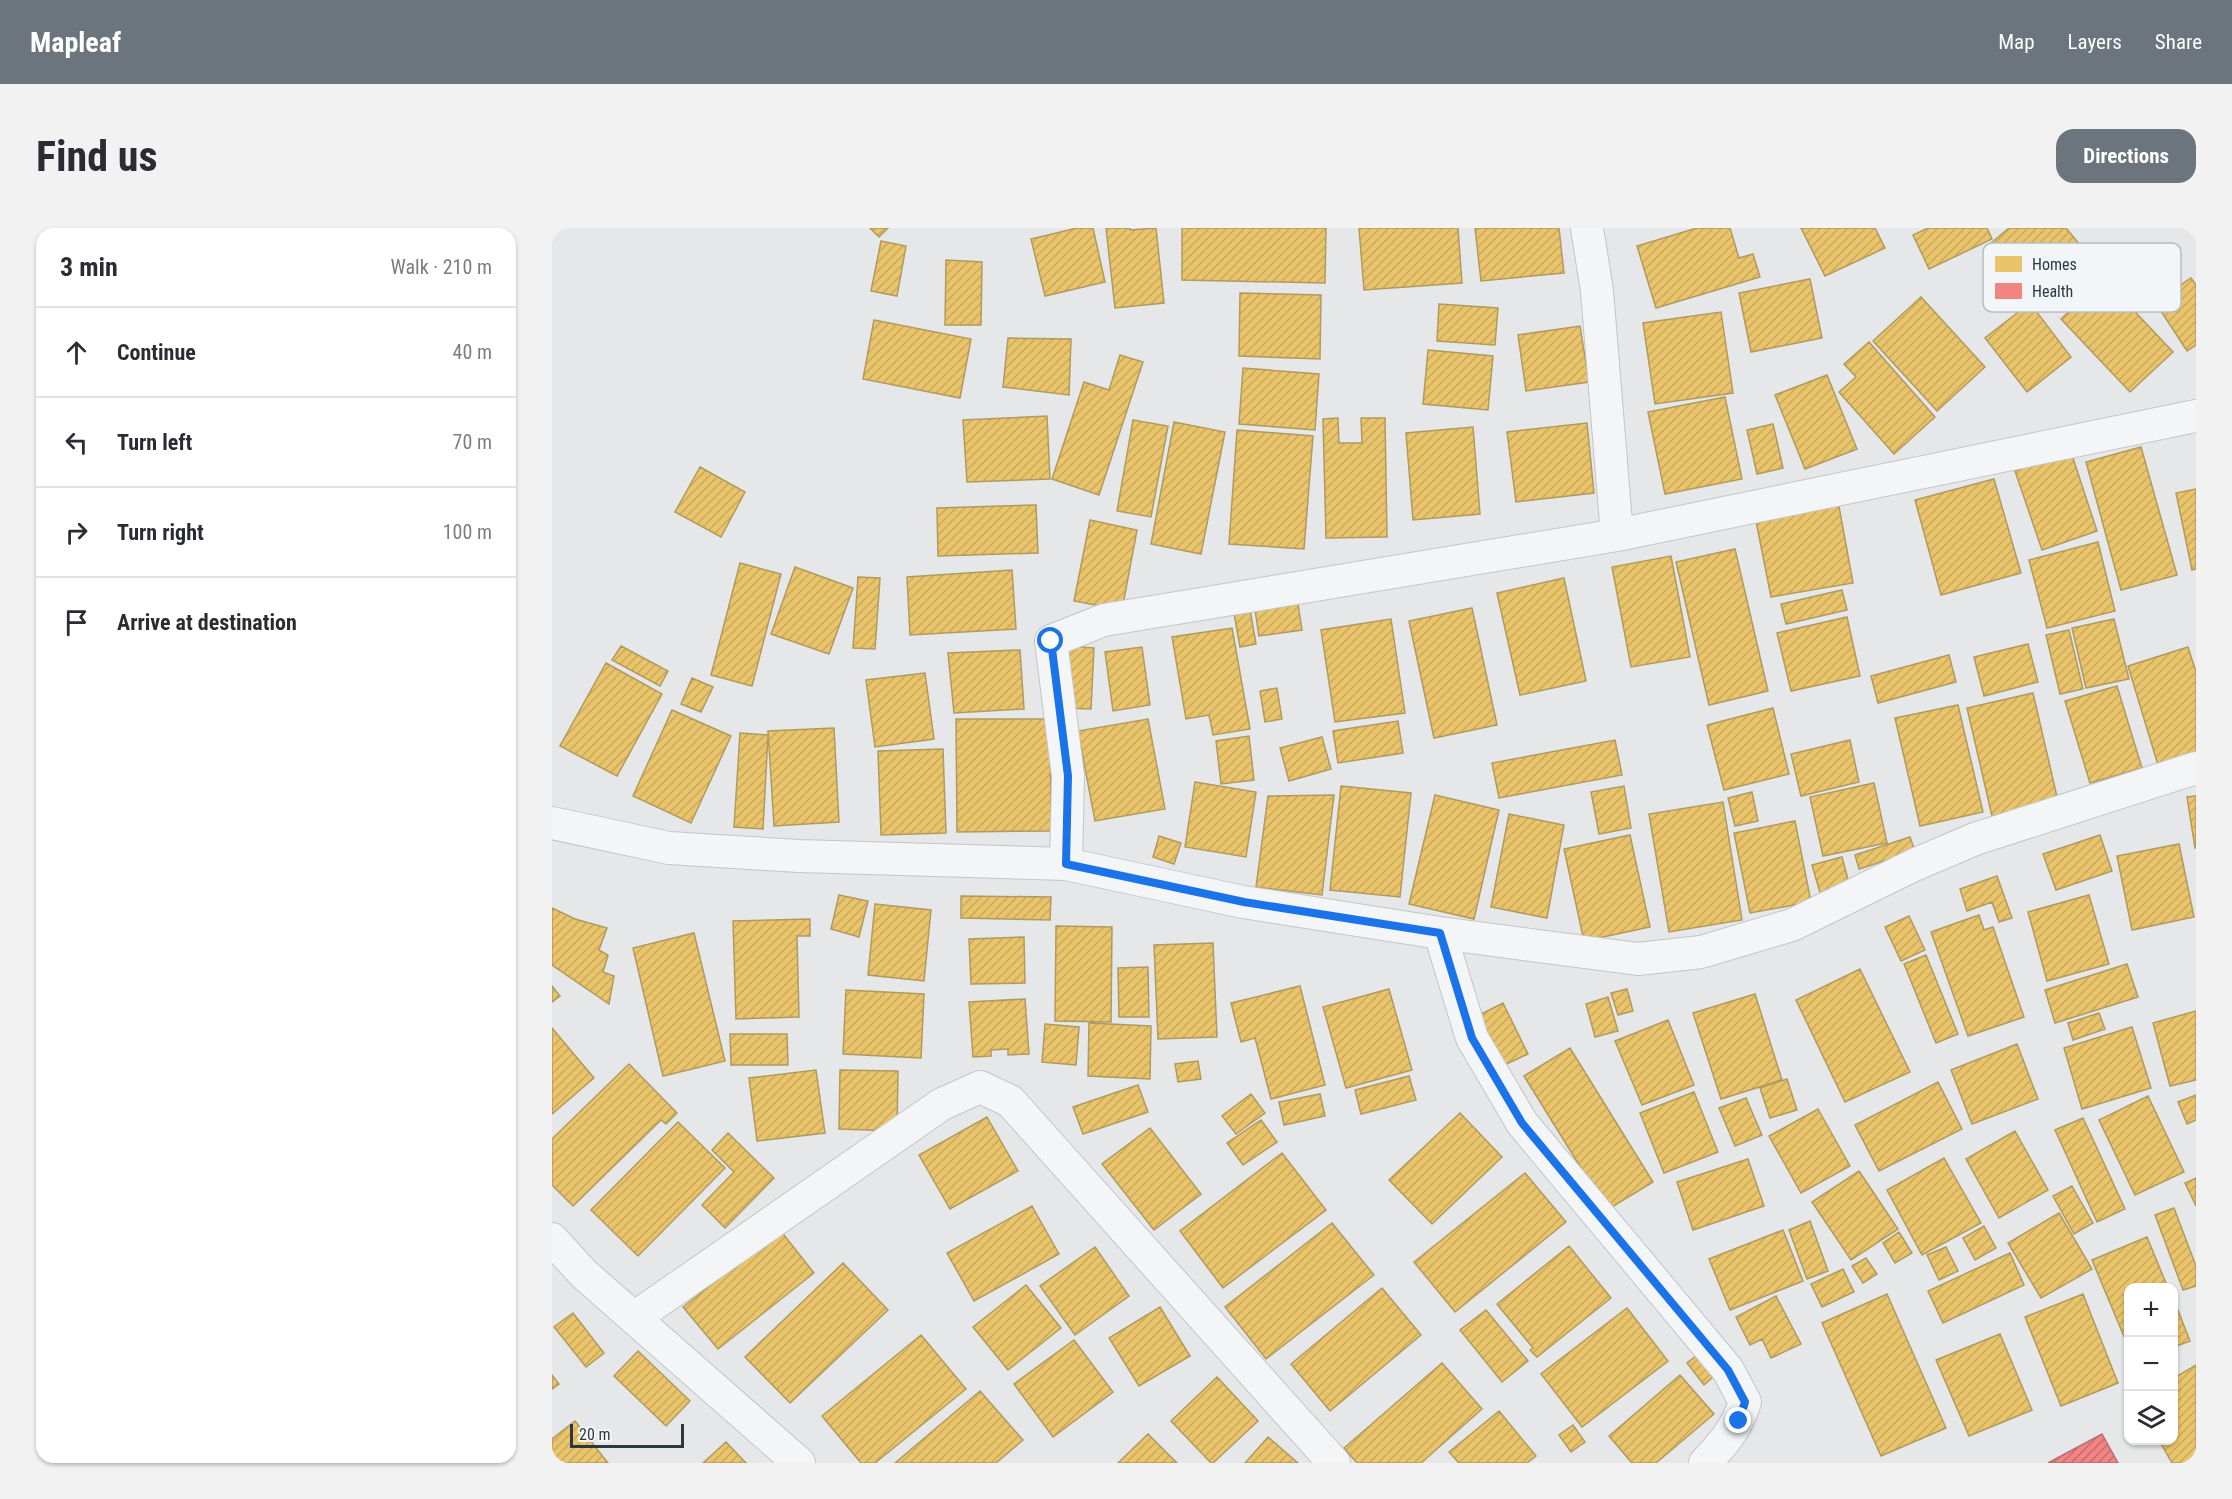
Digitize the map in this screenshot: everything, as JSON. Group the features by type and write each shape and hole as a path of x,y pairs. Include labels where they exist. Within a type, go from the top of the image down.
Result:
{"street":[{"path":"1587,228 1597,291 1617,536"},
{"path":"1066,864 1068,776 1051,641 1104,620 1617,536 2196,416"},
{"path":"552,823 669,848 799,856 1066,864 1244,902 1440,933 1638,959 1701,952 1792,925 1914,865 1975,839 2196,768"},
{"path":"1440,933 1472,1038 1522,1123 1728,1370 1745,1402 1739,1421 1729,1437 1706,1463"},
{"path":"633,1318 942,1104 980,1087 1010,1101 1334,1463"},
{"path":"552,1239 584,1274 799,1463"}],"building: Homes":[{"path":"870,228 888,228 879,237"},
{"path":"1077,228 1093,228 1105,282 1045,296 1031,239"},
{"path":"1106,228 1130,228 1130,230 1156,228 1164,303 1115,308"},
{"path":"1182,228 1326,228 1325,283 1182,280"},
{"path":"1359,228 1458,228 1462,283 1364,290"},
{"path":"1475,228 1559,228 1564,273 1481,281"},
{"path":"1697,228 1730,228 1739,258 1753,254 1760,277 1656,308 1637,246"},
{"path":"1801,228 1875,228 1885,248 1825,276"},
{"path":"1928,228 1987,228 1992,239 1929,269 1913,235"},
{"path":"2009,228 2066,228 2078,243 1991,243"},
{"path":"881,241 906,246 897,296 871,291"},
{"path":"946,260 982,262 981,325 945,325"},
{"path":"2191,278 2196,285 2196,345 2187,351 2162,312 2181,312 2181,285"},
{"path":"1810,279 1822,338 1751,352 1739,293"},
{"path":"1240,293 1321,295 1320,359 1239,356"},
{"path":"1921,297 1985,367 1937,411 1873,341"},
{"path":"1439,304 1498,308 1495,345 1437,341"},
{"path":"1721,312 1733,393 1655,404 1643,323"},
{"path":"2018,312 2037,312 2071,357 2027,392 1985,338"},
{"path":"2069,312 2135,312 2173,352 2130,392 2061,319"},
{"path":"874,320 971,339 960,398 863,379"},
{"path":"1580,326 1589,382 1526,391 1518,335"},
{"path":"1008,338 1071,339 1069,395 1003,387"},
{"path":"1869,342 1935,417 1894,454 1839,392 1856,377 1844,364"},
{"path":"1428,350 1493,356 1488,410 1423,404"},
{"path":"1120,355 1143,362 1099,495 1052,479 1084,382 1109,390"},
{"path":"1243,368 1319,374 1315,430 1239,424"},
{"path":"1827,375 1857,449 1805,469 1775,395"},
{"path":"1725,397 1742,479 1665,494 1648,412"},
{"path":"1047,416 1050,479 967,482 963,420"},
{"path":"1338,418 1339,443 1362,443 1361,418 1385,418 1387,537 1326,538 1323,419"},
{"path":"1133,420 1168,426 1151,517 1117,511"},
{"path":"1174,422 1225,432 1201,554 1151,544"},
{"path":"1587,423 1594,493 1516,502 1507,432"},
{"path":"1773,424 1783,468 1757,474 1747,430"},
{"path":"1473,427 1480,514 1413,520 1406,433"},
{"path":"1237,430 1313,436 1304,549 1229,544"},
{"path":"2141,447 2177,575 2121,590 2086,462"},
{"path":"2071,452 2097,531 2042,550 2015,471"},
{"path":"700,467 745,492 721,537 675,512"},
{"path":"1994,479 2021,573 1941,595 1915,500"},
{"path":"2196,489 2196,569 2192,570 2176,493"},
{"path":"1838,501 1853,583 1771,597 1755,516"},
{"path":"1036,505 1038,553 938,556 937,508"},
{"path":"1090,520 1137,530 1122,610 1074,601"},
{"path":"2098,542 2115,611 2047,628 2029,560"},
{"path":"1735,549 1768,691 1709,705 1676,562"},
{"path":"1671,556 1690,657 1631,667 1612,567"},
{"path":"740,563 781,574 752,686 711,675"},
{"path":"795,567 853,588 829,654 771,634"},
{"path":"1012,570 1016,629 910,635 907,577"},
{"path":"858,577 880,578 875,649 853,648"},
{"path":"1564,578 1586,681 1520,695 1497,593"},
{"path":"1842,590 1847,610 1786,624 1781,604"},
{"path":"1298,604 1302,630 1259,636 1255,610"},
{"path":"1472,608 1497,725 1434,738 1409,621"},
{"path":"1250,610 1256,644 1240,647 1234,613"},
{"path":"1847,617 1860,676 1791,691 1777,633"},
{"path":"1391,619 1405,713 1335,722 1321,630"},
{"path":"2114,619 2129,679 2086,688 2072,628"},
{"path":"1232,628 1250,729 1213,735 1209,715 1186,719 1172,637"},
{"path":"2069,630 2083,689 2060,694 2046,635"},
{"path":"2028,644 2038,682 1984,696 1974,657"},
{"path":"621,646 668,671 660,686 612,660"},
{"path":"1066,646 1094,648 1091,709 1064,708"},
{"path":"1142,647 1150,705 1113,711 1105,652"},
{"path":"2188,647 2196,672 2196,754 2158,765 2128,666"},
{"path":"1020,650 1024,709 954,713 948,653"},
{"path":"1949,655 1956,682 1878,703 1871,676"},
{"path":"606,663 662,694 617,776 560,746"},
{"path":"925,673 934,739 875,747 866,680"},
{"path":"692,678 713,687 701,712 681,704"},
{"path":"2117,686 2142,768 2090,783 2065,701"},
{"path":"1277,688 1282,719 1265,722 1260,691"},
{"path":"2033,693 2058,801 1992,816 1967,708"},
{"path":"1958,705 1983,812 1920,826 1895,718"},
{"path":"1773,708 1789,774 1724,790 1707,725"},
{"path":"672,710 731,736 691,823 633,796"},
{"path":"956,719 1050,719 1051,831 957,832"},
{"path":"1148,719 1165,809 1095,821 1078,731"},
{"path":"1398,721 1403,753 1338,763 1333,731"},
{"path":"834,728 839,822 774,826 768,731"},
{"path":"740,733 768,735 763,829 734,827"},
{"path":"1249,736 1254,780 1221,784 1216,741"},
{"path":"1322,737 1331,769 1289,781 1280,748"},
{"path":"1615,740 1622,775 1499,798 1492,763"},
{"path":"1850,740 1859,782 1801,796 1791,754"},
{"path":"943,749 946,833 881,835 878,751"},
{"path":"1195,782 1256,792 1246,857 1185,847"},
{"path":"1874,783 1887,843 1823,856 1810,797"},
{"path":"1341,786 1411,793 1400,897 1330,890"},
{"path":"1624,786 1631,828 1599,834 1591,792"},
{"path":"1752,792 1758,821 1735,826 1728,798"},
{"path":"1334,795 1322,895 1256,887 1268,796"},
{"path":"1435,795 1499,810 1474,919 1409,904"},
{"path":"2196,796 2196,848 2195,848 2187,797"},
{"path":"1723,802 1742,920 1669,932 1649,814"},
{"path":"1509,814 1564,825 1547,918 1491,907"},
{"path":"1795,821 1811,902 1750,913 1734,833"},
{"path":"1630,835 1650,927 1584,941 1564,849"},
{"path":"2100,835 2112,871 2056,890 2043,854"},
{"path":"1159,836 1181,843 1174,864 1153,857"},
{"path":"1910,837 1915,851 1859,869 1855,855"},
{"path":"2179,844 2194,917 2132,930 2117,856"},
{"path":"1842,857 1850,887 1821,896 1812,865"},
{"path":"1997,876 2012,918 1999,922 1992,902 1967,911 1960,889"},
{"path":"839,895 868,901 859,937 831,929"},
{"path":"2089,895 2109,964 2047,981 2028,912"},
{"path":"961,896 1051,897 1050,920 961,918"},
{"path":"875,904 931,910 924,981 868,975"},
{"path":"552,908 575,919 607,928 599,950 608,955 603,972 614,976 609,1004 552,965"},
{"path":"1979,915 1984,930 1993,927 2024,1017 1968,1036 1931,932"},
{"path":"1909,916 1925,950 1901,961 1885,927"},
{"path":"810,919 810,936 797,936 799,1017 736,1019 733,921"},
{"path":"1056,926 1112,927 1111,1022 1055,1021"},
{"path":"694,933 725,1061 663,1076 633,948"},
{"path":"1024,937 1025,983 971,984 969,939"},
{"path":"1213,943 1217,1037 1158,1039 1154,945"},
{"path":"1926,955 1958,1034 1936,1043 1904,964"},
{"path":"2127,964 2138,997 2055,1023 2045,990"},
{"path":"1148,967 1149,1017 1119,1017 1118,968"},
{"path":"1860,969 1910,1072 1845,1102 1796,1000"},
{"path":"552,986 560,996 552,1002"},
{"path":"1300,986 1325,1085 1271,1099 1255,1038 1241,1042 1231,1003"},
{"path":"1389,989 1412,1070 1346,1088 1323,1007"},
{"path":"1627,989 1633,1011 1618,1015 1611,993"},
{"path":"846,990 924,994 921,1058 843,1054"},
{"path":"1755,994 1782,1080 1721,1099 1693,1013"},
{"path":"1608,997 1618,1031 1595,1037 1586,1004"},
{"path":"1025,999 1029,1054 1008,1055 1008,1049 991,1050 991,1056 973,1057 969,1002"},
{"path":"1503,1003 1528,1054 1502,1066 1477,1016"},
{"path":"2196,1011 2196,1080 2170,1086 2153,1023"},
{"path":"2099,1013 2105,1029 2073,1040 2068,1023"},
{"path":"1668,1020 1694,1085 1642,1105 1615,1041"},
{"path":"1089,1023 1151,1026 1150,1079 1088,1076"},
{"path":"1045,1024 1079,1027 1076,1065 1042,1062"},
{"path":"2132,1027 2151,1088 2082,1109 2064,1048"},
{"path":"552,1028 594,1078 552,1114"},
{"path":"730,1034 787,1034 788,1065 731,1065"},
{"path":"2017,1044 2038,1099 1972,1124 1951,1070"},
{"path":"1570,1048 1653,1182 1607,1210 1524,1076"},
{"path":"1198,1061 1201,1079 1178,1082 1175,1064"},
{"path":"629,1064 677,1113 666,1124 661,1120 573,1206 552,1185 552,1139"},
{"path":"816,1070 825,1133 757,1141 749,1078"},
{"path":"840,1070 898,1071 897,1131 839,1129"},
{"path":"1409,1076 1416,1100 1361,1114 1355,1090"},
{"path":"1787,1079 1797,1110 1770,1118 1760,1088"},
{"path":"1938,1082 1962,1129 1879,1171 1855,1125"},
{"path":"1138,1085 1148,1112 1083,1134 1073,1107"},
{"path":"1694,1092 1718,1152 1664,1173 1640,1113"},
{"path":"1251,1094 1265,1113 1236,1134 1222,1116"},
{"path":"1320,1094 1325,1116 1284,1125 1279,1102"},
{"path":"2196,1095 2196,1120 2187,1124 2178,1102"},
{"path":"2148,1096 2184,1172 2135,1195 2099,1120"},
{"path":"1746,1098 1762,1135 1735,1146 1719,1108"},
{"path":"1818,1109 1850,1166 1801,1193 1769,1136"},
{"path":"1460,1113 1502,1157 1432,1224 1389,1180"},
{"path":"987,1117 1018,1171 950,1209 919,1155"},
{"path":"2083,1118 2125,1209 2097,1222 2055,1130"},
{"path":"1261,1120 1277,1142 1243,1165 1227,1143"},
{"path":"678,1122 725,1168 638,1256 591,1210"},
{"path":"1150,1128 1201,1194 1154,1230 1102,1164"},
{"path":"2015,1131 2048,1190 1999,1218 1966,1159"},
{"path":"728,1133 774,1178 725,1228 702,1205 734,1172 712,1150"},
{"path":"1282,1153 1326,1210 1223,1288 1180,1231"},
{"path":"1944,1158 1981,1223 1922,1255 1887,1190"},
{"path":"1748,1159 1764,1206 1693,1230 1677,1182"},
{"path":"1859,1171 1898,1229 1851,1260 1812,1202"},
{"path":"1525,1173 1566,1222 1455,1312 1414,1262"},
{"path":"2196,1178 2196,1206 2185,1183"},
{"path":"2072,1186 2093,1223 2074,1234 2053,1196"},
{"path":"1032,1206 1059,1254 974,1301 947,1253"},
{"path":"2174,1208 2196,1266 2196,1286 2183,1290 2155,1215"},
{"path":"2059,1213 2092,1269 2041,1298 2008,1243"},
{"path":"1810,1221 1828,1271 1807,1279 1789,1230"},
{"path":"1332,1223 1374,1275 1266,1359 1225,1307"},
{"path":"1984,1226 1996,1248 1975,1260 1963,1238"},
{"path":"780,1230 814,1273 718,1349 683,1307"},
{"path":"1783,1230 1803,1281 1730,1310 1709,1259"},
{"path":"1899,1232 1912,1253 1895,1263 1883,1243"},
{"path":"2147,1237 2166,1283 2124,1283 2124,1336 2092,1260"},
{"path":"1569,1246 1611,1298 1537,1357 1530,1350 1533,1348 1497,1304"},
{"path":"1095,1247 1129,1296 1075,1335 1040,1286"},
{"path":"1946,1247 1958,1271 1939,1280 1927,1255"},
{"path":"2010,1253 2024,1285 1943,1323 1928,1291"},
{"path":"1866,1258 1877,1274 1863,1283 1852,1266"},
{"path":"843,1263 888,1310 790,1403 745,1357"},
{"path":"1843,1269 1854,1292 1822,1307 1811,1284"},
{"path":"1026,1285 1061,1328 1008,1370 973,1327"},
{"path":"1382,1288 1421,1335 1330,1411 1291,1364"},
{"path":"1887,1294 1946,1428 1881,1456 1822,1323"},
{"path":"2083,1294 2118,1383 2061,1406 2025,1317"},
{"path":"1776,1296 1801,1344 1771,1358 1762,1339 1750,1345 1736,1317"},
{"path":"1160,1307 1190,1356 1139,1386 1109,1338"},
{"path":"1627,1308 1668,1361 1582,1427 1541,1374"},
{"path":"1486,1310 1528,1361 1502,1382 1460,1330"},
{"path":"2178,1310 2190,1341 2178,1346"},
{"path":"573,1313 604,1353 586,1367 554,1327"},
{"path":"2000,1334 2032,1410 1969,1436 1936,1360"},
{"path":"921,1335 966,1389 875,1463 861,1463 822,1416"},
{"path":"1074,1340 1113,1392 1053,1437 1014,1384"},
{"path":"638,1351 690,1401 666,1426 614,1376"},
{"path":"1696,1356 1713,1377 1704,1385 1687,1363"},
{"path":"1442,1363 1482,1409 1421,1463 1357,1463 1344,1448"},
{"path":"2196,1365 2196,1460 2192,1463 2172,1463 2162,1445 2178,1445 2178,1376"},
{"path":"552,1375 559,1384 552,1389"},
{"path":"1680,1375 1714,1414 1656,1463 1632,1463 1609,1436"},
{"path":"1217,1377 1258,1421 1211,1463 1171,1421"},
{"path":"980,1391 1023,1440 996,1463 895,1463"},
{"path":"1499,1411 1536,1456 1527,1463 1459,1463 1449,1452"},
{"path":"575,1421 608,1463 552,1463 552,1439"},
{"path":"1573,1425 1585,1442 1571,1452 1559,1435"},
{"path":"1148,1434 1177,1463 1118,1463"},
{"path":"1268,1437 1298,1463 1245,1463"},
{"path":"726,1442 746,1463 703,1463"}],"building: Health":[{"path":"2102,1434 2118,1463 2048,1463"}],"route":[{"path":"1051,641 1068,776 1066,864 1244,902 1440,933 1472,1038 1522,1123 1728,1370 1745,1402 1739,1421"}]}
